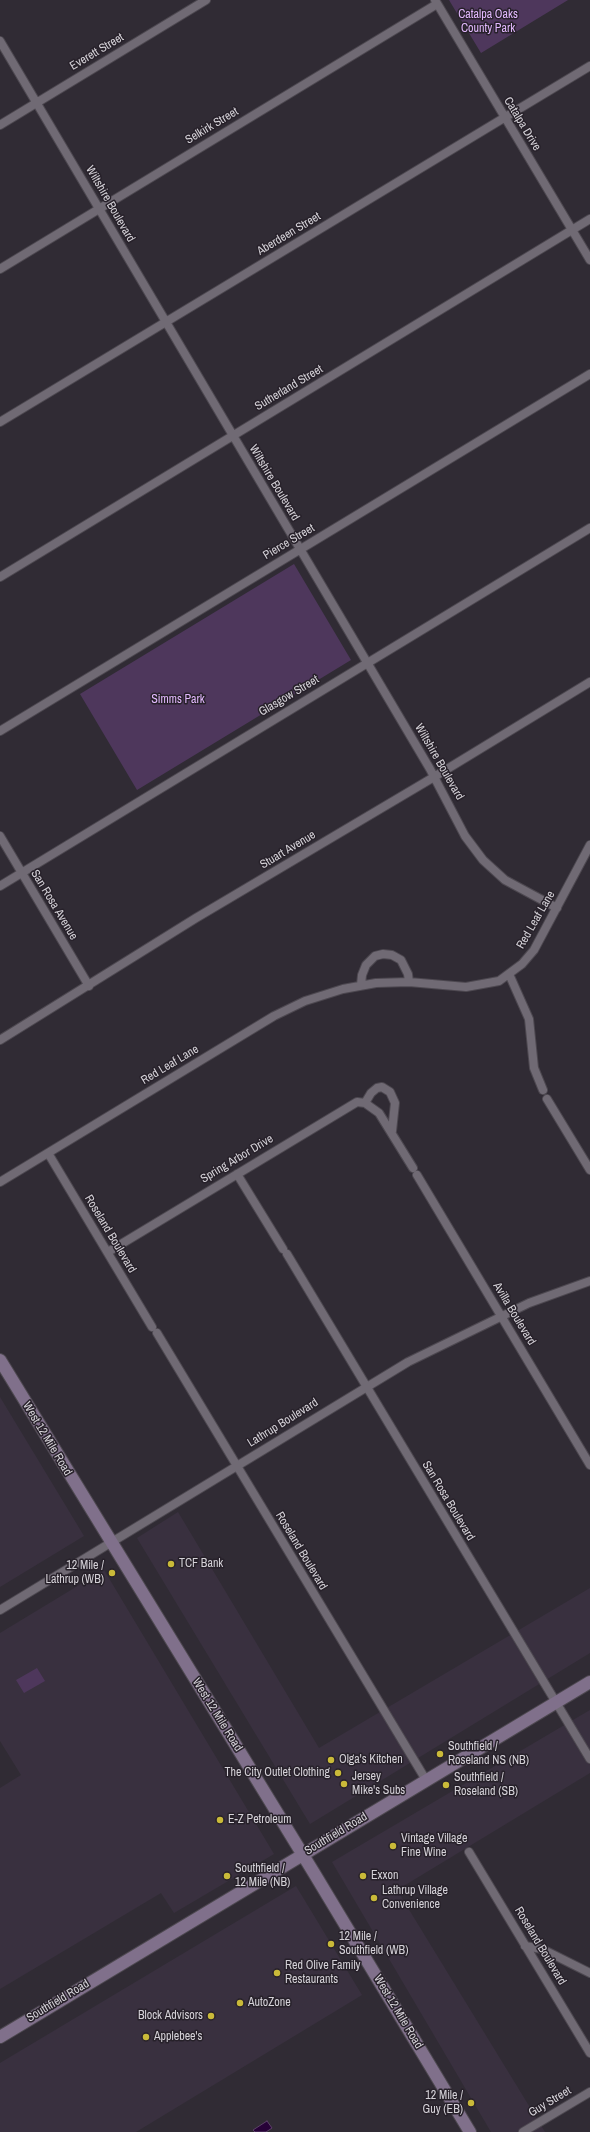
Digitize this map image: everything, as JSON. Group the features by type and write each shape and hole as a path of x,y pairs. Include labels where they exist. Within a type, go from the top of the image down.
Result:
{"main road":[{"name":"West 12 Mile Road","path":"0,1360 303,1854 470,2132"},
{"name":"Southfield Road","path":"0,2037 590,1682"}],"street":[{"name":"Everett Street","path":"0,125 206,0"},
{"name":"Catalpa Drive","path":"436,2 590,260"},
{"name":"Selkirk Street","path":"0,269 436,2"},
{"name":"Wiltshire Boulevard","path":"0,41 434,777 465,836 483,860 505,880 557,908"},
{"name":"Aberdeen Street","path":"0,422 590,66"},
{"name":"Sutherland Street","path":"0,577 590,219"},
{"name":"Pierce Street","path":"0,731 590,374"},
{"name":"Glasgow Street","path":"0,886 590,528"},
{"name":"Stuart Avenue","path":"0,1040 196,918 434,777 590,682"},
{"name":"San Rosa Avenue","path":"0,836 89,986"},
{"name":"Red Leaf Lane","path":"0,1182 284,1010 325,994 361,985 409,982 473,986 499,980 522,964 534,950 590,845"},
{"path":"361,985 362,975 366,965 375,956 383,954 392,955 401,960 406,970 409,982"},
{"path":"509,974 529,1019 534,1068 543,1090"},
{"path":"365,1102 371,1093 377,1088 387,1089 393,1097 395,1112 392,1131"},
{"path":"547,1099 590,1170"},
{"name":"Avilla Boulevard","path":"365,1102 379,1113 392,1131 500,1316 590,1465"},
{"name":"Spring Arbor Drive","path":"108,1252 351,1105 365,1102"},
{"name":"Roseland Boulevard","path":"48,1153 426,1780"},
{"name":"San Rosa Boulevard","path":"237,1174 285,1251 590,1759"},
{"name":"Lathrup Boulevard","path":"0,1610 365,1386 408,1362 529,1303 590,1281"},
{"name":"Roseland Boulevard","path":"469,1852 590,2053"},
{"path":"526,1946 542,1949 590,1973"},
{"name":"Guy Street","path":"523,2132 590,2092"}],"shaded area":[{"path":"0,1397 84,1536 0,1587"},
{"path":"178,1512 319,1748 590,1588 590,1653 310,1824 137,1538"},
{"path":"104,1570 274,1854 174,1913 161,1893 0,1989 0,1788 21,1775 0,1741 0,1633"},
{"path":"590,1710 590,1773 397,1890 545,2132 491,2132 332,1862"},
{"path":"296,1886 362,1995 136,2132 0,2132 0,2063"},
{"path":"267,2121 272,2128 266,2132 255,2132 253,2130"}],"green space":[{"name":"Catalpa Oaks County Park","path":"449,0 568,0 481,53"},
{"name":"Simms Park","path":"294,564 351,660 137,790 80,694"},
{"path":"37,1668 45,1681 24,1693 16,1680"}],"place":[{"name":"TCF Bank","path":"171,1564"},
{"name":"12 Mile / Lathrup (WB)","path":"112,1573"},
{"name":"Southfield / Roseland NS (NB)","path":"440,1754"},
{"name":"Olga's Kitchen","path":"331,1760"},
{"name":"The City Outlet Clothing","path":"338,1773"},
{"name":"Jersey Mike's Subs","path":"344,1784"},
{"name":"Southfield / Roseland (SB)","path":"446,1785"},
{"name":"E-Z Petroleum","path":"220,1820"},
{"name":"Vintage Village Fine Wine","path":"393,1846"},
{"name":"Southfield / 12 Mile (NB)","path":"227,1876"},
{"name":"Exxon","path":"363,1876"},
{"name":"Lathrup Village Convenience","path":"374,1898"},
{"name":"12 Mile / Southfield (WB)","path":"331,1944"},
{"name":"Red Olive Family Restaurants","path":"277,1973"},
{"name":"AutoZone","path":"240,2003"},
{"name":"Block Advisors","path":"211,2016"},
{"name":"Applebee's","path":"146,2037"},
{"name":"12 Mile / Guy (EB)","path":"471,2103"}]}
